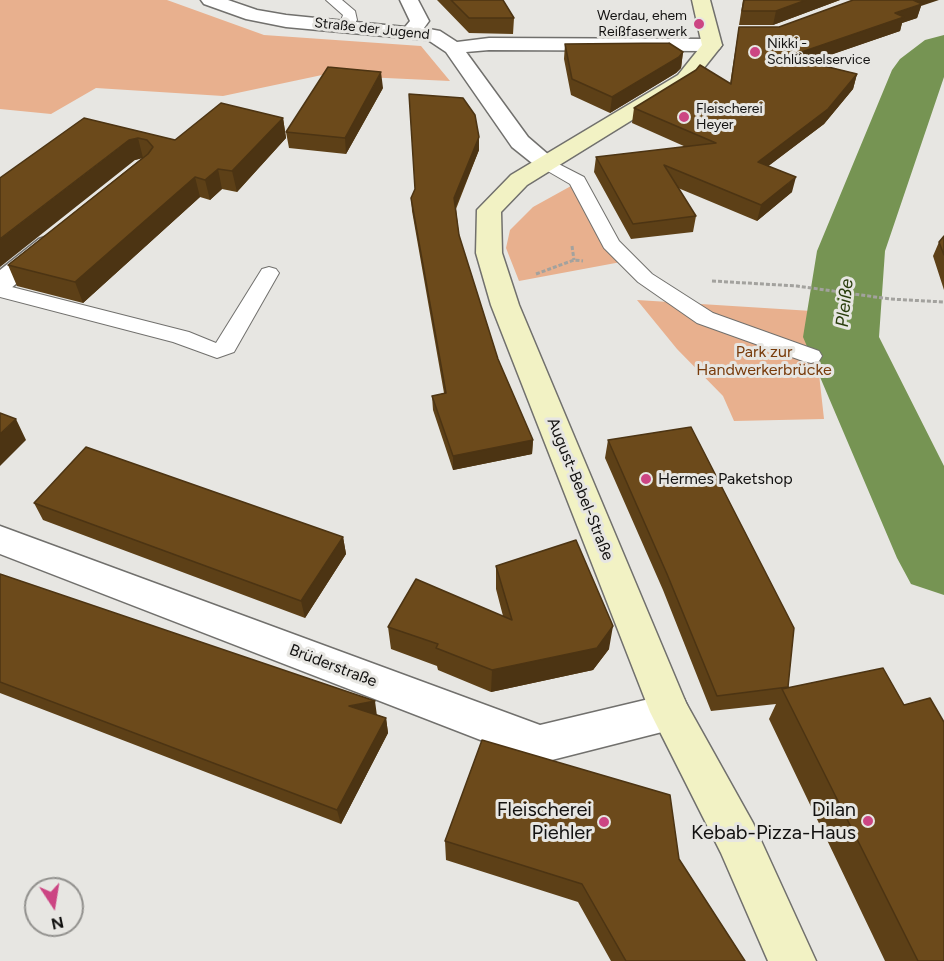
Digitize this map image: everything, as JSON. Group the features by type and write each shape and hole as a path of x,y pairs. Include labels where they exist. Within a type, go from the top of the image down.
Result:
{"street":[{"name":"Straße der Jugend","path":"210,0 264,17 433,35 453,48"},
{"path":"409,0 420,21 412,31"},
{"path":"701,0 710,39"},
{"path":"545,162 520,142 453,48 489,44 710,39 731,33"},
{"name":"August-Bebel-Straße","path":"710,39 685,79 545,162 519,180 489,210 489,253 500,288 670,712 737,838 792,961"},
{"path":"0,283 63,232"},
{"name":"Brüderstraße","path":"0,540 540,744 670,712"}],"lane":[{"path":"333,0 350,14 350,20 346,26"},
{"path":"545,162 577,181 611,244 638,271 705,318 811,356"},
{"path":"0,290 181,337 217,351 226,347 269,273"}],"path":[{"path":"500,288 574,260 638,271 796,286 890,299 944,302"}],"green space":[{"path":"0,0 167,0 264,35 421,46 450,81 322,75 223,96 96,88 51,114 0,109"},
{"path":"571,186 621,262 519,281 506,248 510,230 533,207"},
{"name":"Park zur Handwerkerbrücke","path":"637,300 812,311 824,419 734,421 723,396 677,349"}],"building":[{"path":"451,0 503,0 514,18 469,18"},
{"path":"744,0 806,0 776,11 742,11"},
{"path":"853,0 913,0 922,4 895,13 904,17 787,57 857,74 828,109 758,162 796,177 761,205 664,165 696,216 633,224 596,157 716,143 634,108 696,70 700,65 731,84 739,27 779,27"},
{"path":"669,43 683,52 679,57 612,97 572,79 565,44"},
{"path":"328,67 381,72 345,138 286,132"},
{"path":"409,94 463,98 475,115 479,137 454,198 459,235 498,359 533,440 453,456 432,396 446,393 411,198 415,189"},
{"path":"221,103 283,118 232,171 218,169 205,180 195,177 75,282 8,265 148,154 153,147 147,140 138,138 129,140 0,239 0,178 84,118 175,140"},
{"path":"944,236 944,255 939,242"},
{"path":"0,413 16,419 0,434"},
{"path":"691,427 794,628 788,687 717,696 608,440"},
{"path":"86,447 343,537 301,601 34,503"},
{"path":"576,540 613,626 597,648 492,670 436,648 438,644 388,627 416,579 512,620 496,566"},
{"path":"0,574 375,701 349,706 386,718 337,810 0,682"},
{"path":"883,668 904,705 930,698 944,722 944,961 918,961 782,689"},
{"path":"482,740 670,795 679,859 745,961 626,961 582,884 445,841"}],"waterway":[{"name":"Pleiße","path":"944,51 919,70 851,251 841,337 944,558"}],"place":[{"name":"Werdau, ehem Reißfaserwerk","path":"699,24"},
{"name":"Nikki - Schlüsselservice","path":"755,52"},
{"name":"Fleischerei Heyer","path":"684,117"},
{"name":"Hermes Paketshop","path":"646,479"},
{"name":"Dilan Kebab-Pizza-Haus","path":"868,821"},
{"name":"Fleischerei Piehler","path":"604,822"}]}
